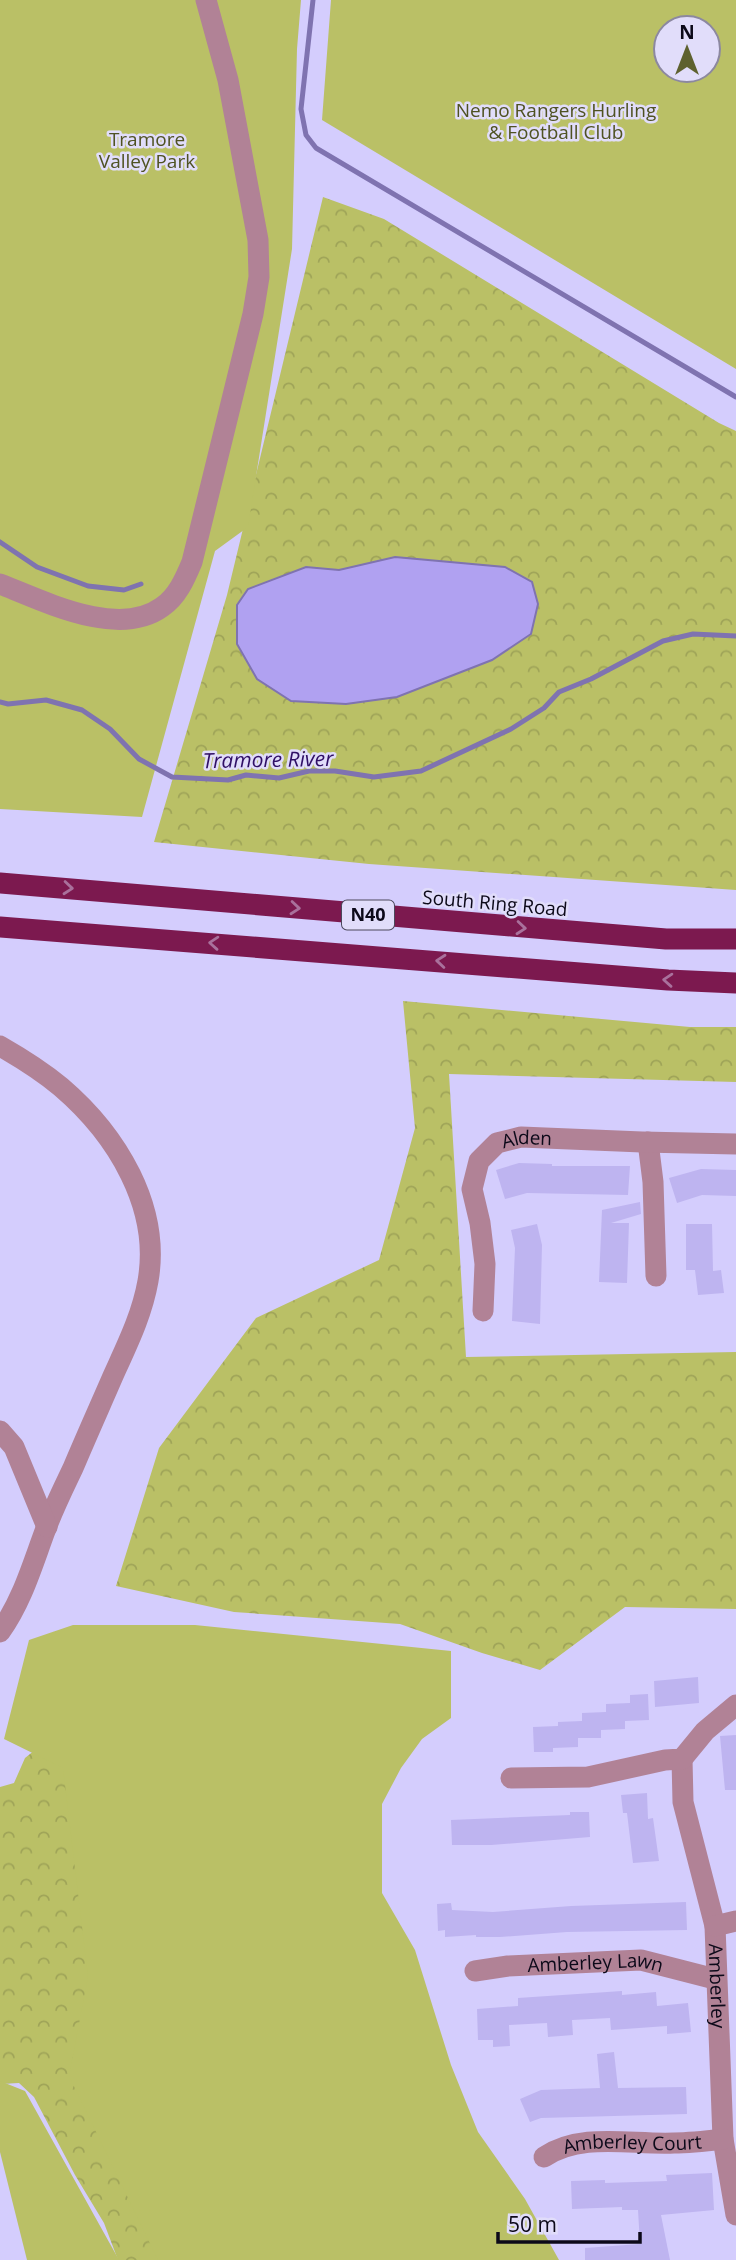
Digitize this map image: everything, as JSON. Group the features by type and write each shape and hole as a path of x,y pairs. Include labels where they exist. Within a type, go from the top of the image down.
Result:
{"highway":[{"name":"South Ring Road","path":"0,883 652,938 736,939"},
{"name":"N40","path":"0,928 736,983"}],"street":[{"path":"0,584 99,618 138,618 163,607 176,594 192,562 253,314 259,277 258,240 233,107 206,0"},
{"path":"0,1046 61,1087 100,1128 122,1158 137,1188 149,1225 150,1246 145,1293 135,1327 47,1527 28,1581 0,1632"},
{"name":"Alden","path":"483,1311 474,1282 485,1264 472,1189 479,1161 497,1143 521,1137 736,1144"},
{"path":"648,1142 653,1187 656,1276"},
{"path":"0,1432 14,1447 47,1527"},
{"path":"511,1778 589,1777 665,1760 682,1759 705,1731 736,1706"},
{"name":"Amberley","path":"682,1759 683,1802 715,1926 723,2139 736,2215"},
{"path":"715,1926 736,1921"},
{"name":"Amberley Lawn","path":"475,1971 508,1966 641,1960 715,1979"},
{"name":"Amberley Court","path":"544,2157 560,2146 596,2142 673,2143 723,2139"}],"green space":[{"name":"Tramore Valley Park","path":"0,0 301,0 297,49 292,249 248,527 215,551 142,817 0,809"},
{"name":"Nemo Rangers Hurling & Football Club","path":"331,0 736,0 736,369 322,120"},
{"path":"323,197 384,219 736,431 736,890 369,864 154,842 227,595"},
{"path":"403,1001 690,1027 736,1027 736,1082 449,1074 466,1357 736,1352 736,1609 625,1607 540,1670 400,1624 234,1612 116,1586 159,1448 256,1318 379,1260 415,1128"},
{"path":"73,1625 195,1625 451,1651 451,1718 422,1739 401,1768 382,1804 382,1893 415,1950 451,2065 478,2132 525,2199 559,2260 158,2260 69,2076 88,1977 63,1768 4,1739 29,1640"},
{"path":"82,1722 255,2260 118,2260 104,2223 34,2097 19,2083 0,2084 0,1787 14,1783 25,1758 50,1738"},
{"path":"0,2081 25,2091 119,2260 27,2260 0,2152"}],"shaded area":[{"path":"395,557 505,567 532,582 538,604 531,634 492,660 397,697 346,704 291,701 257,679 237,644 237,605 248,589 306,567 339,570"}],"building":[{"path":"519,1163 552,1166 630,1166 628,1195 527,1193 505,1199 496,1170"},
{"path":"701,1169 736,1170 736,1196 702,1195 677,1203 669,1178"},
{"path":"640,1202 641,1214 611,1223 629,1223 627,1283 599,1282 602,1210"},
{"path":"537,1224 542,1245 540,1324 512,1321 515,1248 511,1230"},
{"path":"686,1224 712,1224 713,1271 721,1270 724,1293 698,1295 695,1270 686,1270"},
{"path":"698,1677 699,1703 655,1707 654,1681"},
{"path":"648,1694 649,1720 625,1721 625,1729 601,1730 601,1738 578,1738 578,1747 553,1748 553,1752 534,1752 533,1727 582,1721 582,1713 606,1712 606,1704 630,1703 630,1695"},
{"path":"736,1735 736,1790 725,1790 720,1736"},
{"path":"647,1793 648,1819 653,1818 659,1861 633,1863 627,1813 623,1813 621,1795"},
{"path":"570,1812 589,1812 590,1837 491,1845 452,1845 451,1820 570,1815"},
{"path":"686,1902 687,1930 567,1932 500,1937 445,1937 445,1930 438,1931 437,1904 451,1903 452,1910 493,1912"},
{"path":"622,1991 622,1995 656,1992 657,2006 688,2003 691,2032 667,2034 667,2026 611,2030 610,2018 572,2020 573,2035 548,2037 547,2023 509,2025 510,2046 493,2047 493,2040 478,2040 477,2009 518,2006 518,1998"},
{"path":"614,2052 618,2088 686,2087 687,2114 541,2118 530,2122 520,2099 541,2090 600,2088 597,2054"},
{"path":"712,2173 714,2210 661,2215 670,2260 585,2260 585,2248 640,2244 638,2210 622,2210 622,2207 572,2209 571,2181 667,2181 666,2175"}],"waterway":[{"path":"313,0 301,109 306,135 316,148 736,397"},
{"path":"0,542 37,567 88,586 124,590 141,584"},
{"name":"Tramore River","path":"0,702 8,704 46,700 82,710 110,729 139,759 172,777 228,780 246,775 279,778 309,771 335,771 374,777 421,771 511,729 544,708 559,692 591,679 663,641 693,634 736,636"}]}
